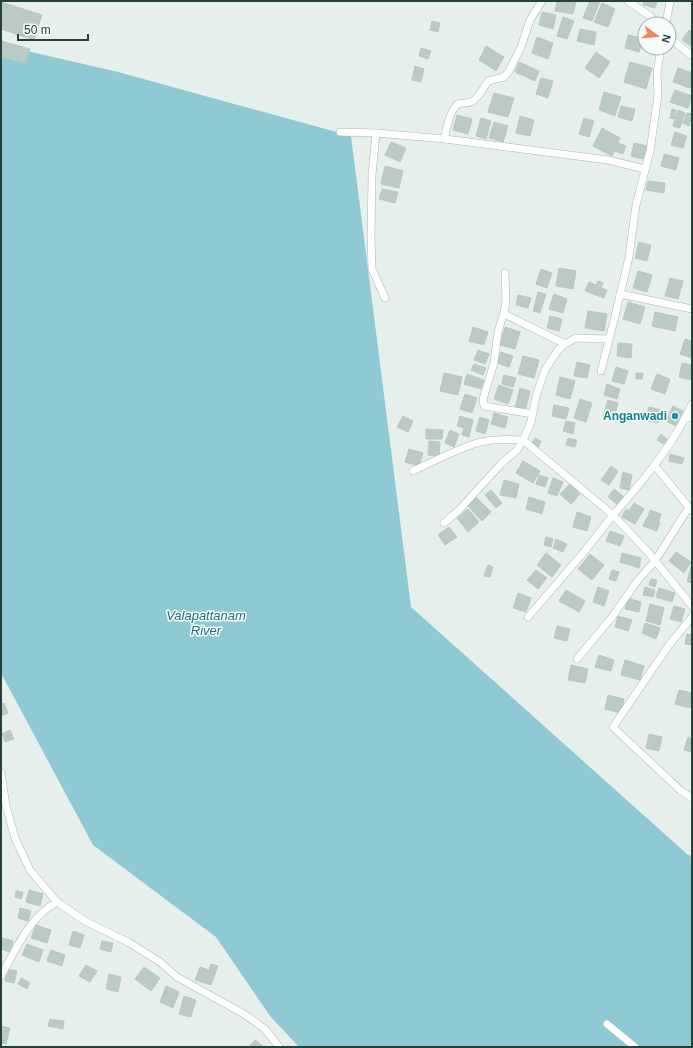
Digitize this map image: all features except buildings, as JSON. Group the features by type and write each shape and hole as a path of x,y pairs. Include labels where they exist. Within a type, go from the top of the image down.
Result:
{"street":[{"path":"445,139 452,110 458,104 472,102 488,80 504,77 509,71 521,47 530,20 542,1"},
{"path":"628,1 650,16"},
{"path":"667,16 670,1"},
{"path":"677,44 692,56"},
{"path":"601,371 629,257 636,205 650,151 658,95 657,72 660,56"},
{"path":"340,132 376,133 445,139 608,160 645,169"},
{"path":"376,133 372,183 372,270 385,298"},
{"path":"505,273 506,301 504,314 498,332 498,342 494,363 483,399 484,406 533,414"},
{"path":"620,294 692,309"},
{"path":"504,314 565,344"},
{"path":"444,523 467,501 501,464 517,450 531,422 536,396 545,370 558,350 576,338 609,339"},
{"path":"528,618 584,552 613,514 655,466 689,418 692,404"},
{"path":"413,471 478,443 507,439 523,440 613,514 655,561 692,606"},
{"path":"577,659 612,617 638,580 655,561 690,509 655,466"},
{"path":"692,617 669,645 613,727 680,790 692,798"},
{"path":"1,772 6,806 15,838 30,870 57,902 85,921 128,942 160,962 177,977 244,1014 265,1029 279,1047"},
{"path":"1,976 29,927 47,907 57,902"},
{"path":"607,1024 635,1047"}],"water":[{"name":"Valapattanam River","path":"1,45 118,72 351,136 411,607 692,857 692,1047 299,1047 270,1016 216,937 93,845 1,673"}],"place":[{"name":"Anganwadi","path":"675,416"}]}
